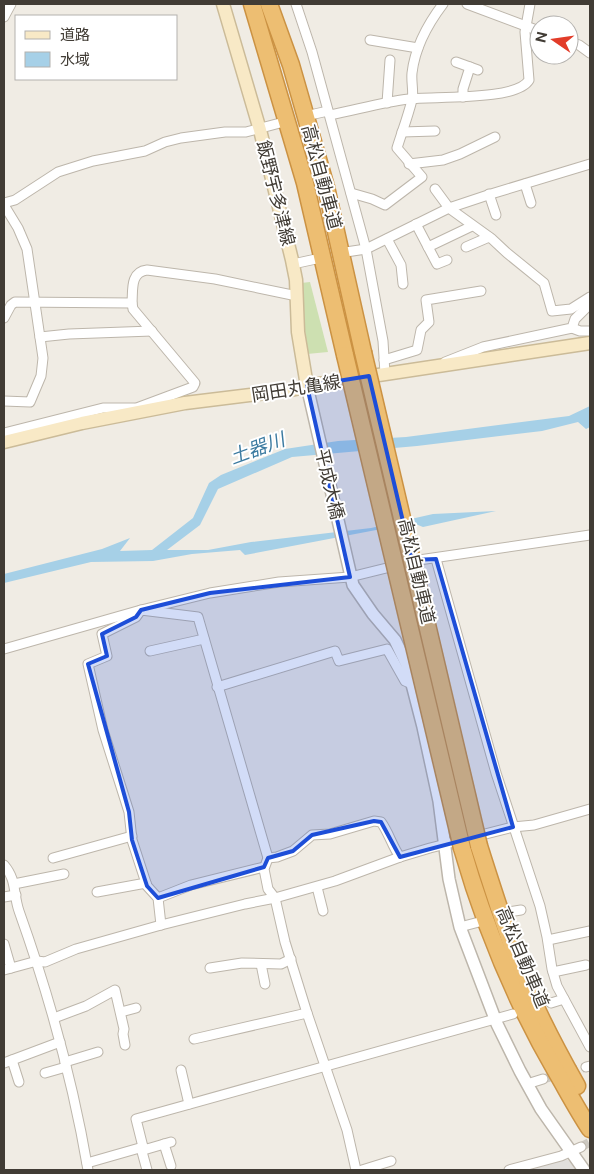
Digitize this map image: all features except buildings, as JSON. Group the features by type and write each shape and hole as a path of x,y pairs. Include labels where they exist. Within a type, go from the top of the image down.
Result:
{"highway":[{"name":"高松自動車道","path":"252,4 305,183 462,848 478,902 515,992 536,1036 590,1129"},
{"name":"高松自動車道","path":"269,4 291,65 326,187 479,846 528,988 547,1032 590,1111"}],"main road":[{"name":"飯野宇多津線","path":"223,4 260,130 293,264 297,296 298,332 308,386"},
{"name":"岡田丸亀線","path":"4,442 133,411 291,390 590,343"}],"street":[{"path":"4,17 11,4"},
{"path":"296,4 305,26 366,249 383,342 385,374"},
{"path":"351,193 372,199 384,205 422,177 397,148 412,98 412,74 421,38 443,4"},
{"path":"467,4 527,26"},
{"path":"310,115 412,98 463,97 497,93 522,87 529,80 525,32 530,4"},
{"path":"370,40 418,48"},
{"path":"579,45 590,53"},
{"path":"387,103 390,60"},
{"path":"456,62 474,68 463,90 463,97"},
{"path":"4,401 30,402 43,368 43,358 27,249 18,228 4,204 15,200 58,172 92,160 144,151 164,142 181,138 225,132 260,130 280,123"},
{"path":"402,132 435,131"},
{"path":"410,164 443,160 496,137"},
{"path":"346,252 366,249 449,208 590,164"},
{"path":"525,184 531,203"},
{"path":"435,189 449,208 489,237 544,283 552,311 571,309 590,297"},
{"path":"489,194 496,215"},
{"path":"416,224 437,264 447,260"},
{"path":"428,247 472,226"},
{"path":"466,247 489,237"},
{"path":"388,239 401,265 403,284"},
{"path":"293,264 316,259"},
{"path":"4,433 103,408 133,411 193,387 195,383 134,309 132,303 134,280 136,274 141,271 147,270 214,279 297,296"},
{"path":"384,360 417,350 421,330 429,322 426,300 481,291"},
{"path":"4,318 11,305 15,302 132,303"},
{"path":"572,328 575,319 590,304"},
{"path":"439,366 448,360 483,346 572,328 580,331 590,331"},
{"path":"40,337 152,331"},
{"name":"平成大橋","path":"308,386 353,585 395,640 408,665 437,792 449,879 460,927 495,1020 527,1084 540,1109 576,1149 584,1170"},
{"path":"4,648 210,593 590,535"},
{"path":"436,559 496,773 540,906 557,986 590,1047"},
{"path":"142,610 198,617 266,863 268,889 275,898 285,942 347,1130 356,1170"},
{"path":"142,610 136,617 102,634 107,656 88,664 103,730 130,812 132,836 146,883 158,898 161,925"},
{"path":"150,650 204,639"},
{"path":"217,687 335,651 339,661 387,649 405,681 412,684"},
{"path":"4,944 7,969 37,961 45,962 76,949 161,925 317,886 430,848 445,846 514,827 534,825 590,809"},
{"path":"158,898 191,885 266,863 293,851 312,834 330,834 374,821 382,822 392,846 400,857"},
{"path":"53,858 132,836"},
{"path":"4,865 11,874 19,910 54,1018 66,1065 87,1167 142,1147 147,1149 168,1143 171,1166"},
{"path":"14,884 64,874"},
{"path":"97,892 146,883"},
{"path":"317,886 323,910"},
{"path":"4,898 16,895"},
{"path":"508,912 520,910"},
{"path":"460,927 479,922"},
{"path":"548,940 590,931"},
{"path":"210,968 242,963 281,964 291,960"},
{"path":"261,964 265,984"},
{"path":"553,972 586,965"},
{"path":"54,1018 86,1006 115,990 124,1029 125,1045"},
{"path":"551,1003 564,999"},
{"path":"120,1012 136,1008"},
{"path":"194,1039 307,1013"},
{"path":"147,1170 136,1118 512,1014"},
{"path":"19,1082 8,1062 60,1042"},
{"path":"45,1073 98,1052"},
{"path":"181,1070 189,1104"},
{"path":"527,1084 543,1079"},
{"path":"509,1170 576,1149"},
{"path":"362,1170 391,1161"}],"highlighted area":[{"path":"369,376 412,560 436,559 513,827 400,857 381,822 374,821 312,835 293,851 268,858 264,867 158,898 147,886 132,840 129,812 88,664 107,656 102,634 136,617 141,610 210,593 350,577 307,386"}],"green space":[{"path":"310,282 328,352 307,354 301,283"}],"shaded area":[{"path":"562,1159 568,1160 576,1170 528,1169"}],"water":[{"path":"590,406 590,427 586,429 578,422 542,431 417,446 292,457 218,489 200,525 167,550 208,550 251,542 371,528 433,514 496,511 423,527 413,523 245,555 240,550 192,554 153,561 91,562 4,583 4,574 102,549 130,538 120,551 152,550 193,518 209,483 221,475 285,449 338,441 406,437 569,416"}],"tunnel":[{"path":"543,1079 586,1067"},
{"path":"581,1147 590,1142"}],"water label":[{"name":"土器川","path":"257,448"}]}
